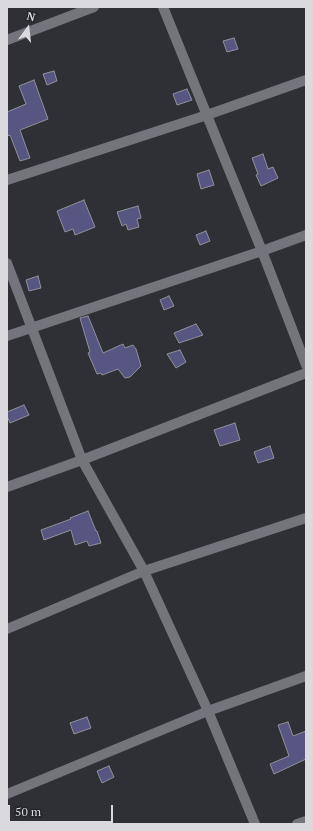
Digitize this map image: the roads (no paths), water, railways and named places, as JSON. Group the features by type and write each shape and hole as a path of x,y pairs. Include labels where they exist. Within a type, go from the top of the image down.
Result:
{"street":[{"path":"7,40 94,7"},
{"path":"163,7 262,251 306,365"},
{"path":"7,180 207,115 306,80"},
{"path":"7,336 306,235"},
{"path":"7,263 82,460 144,571 208,711 255,824"},
{"path":"7,487 82,460 306,373"},
{"path":"7,629 144,571 306,518"},
{"path":"7,794 208,711 306,676"},
{"path":"297,824 306,821"}]}
